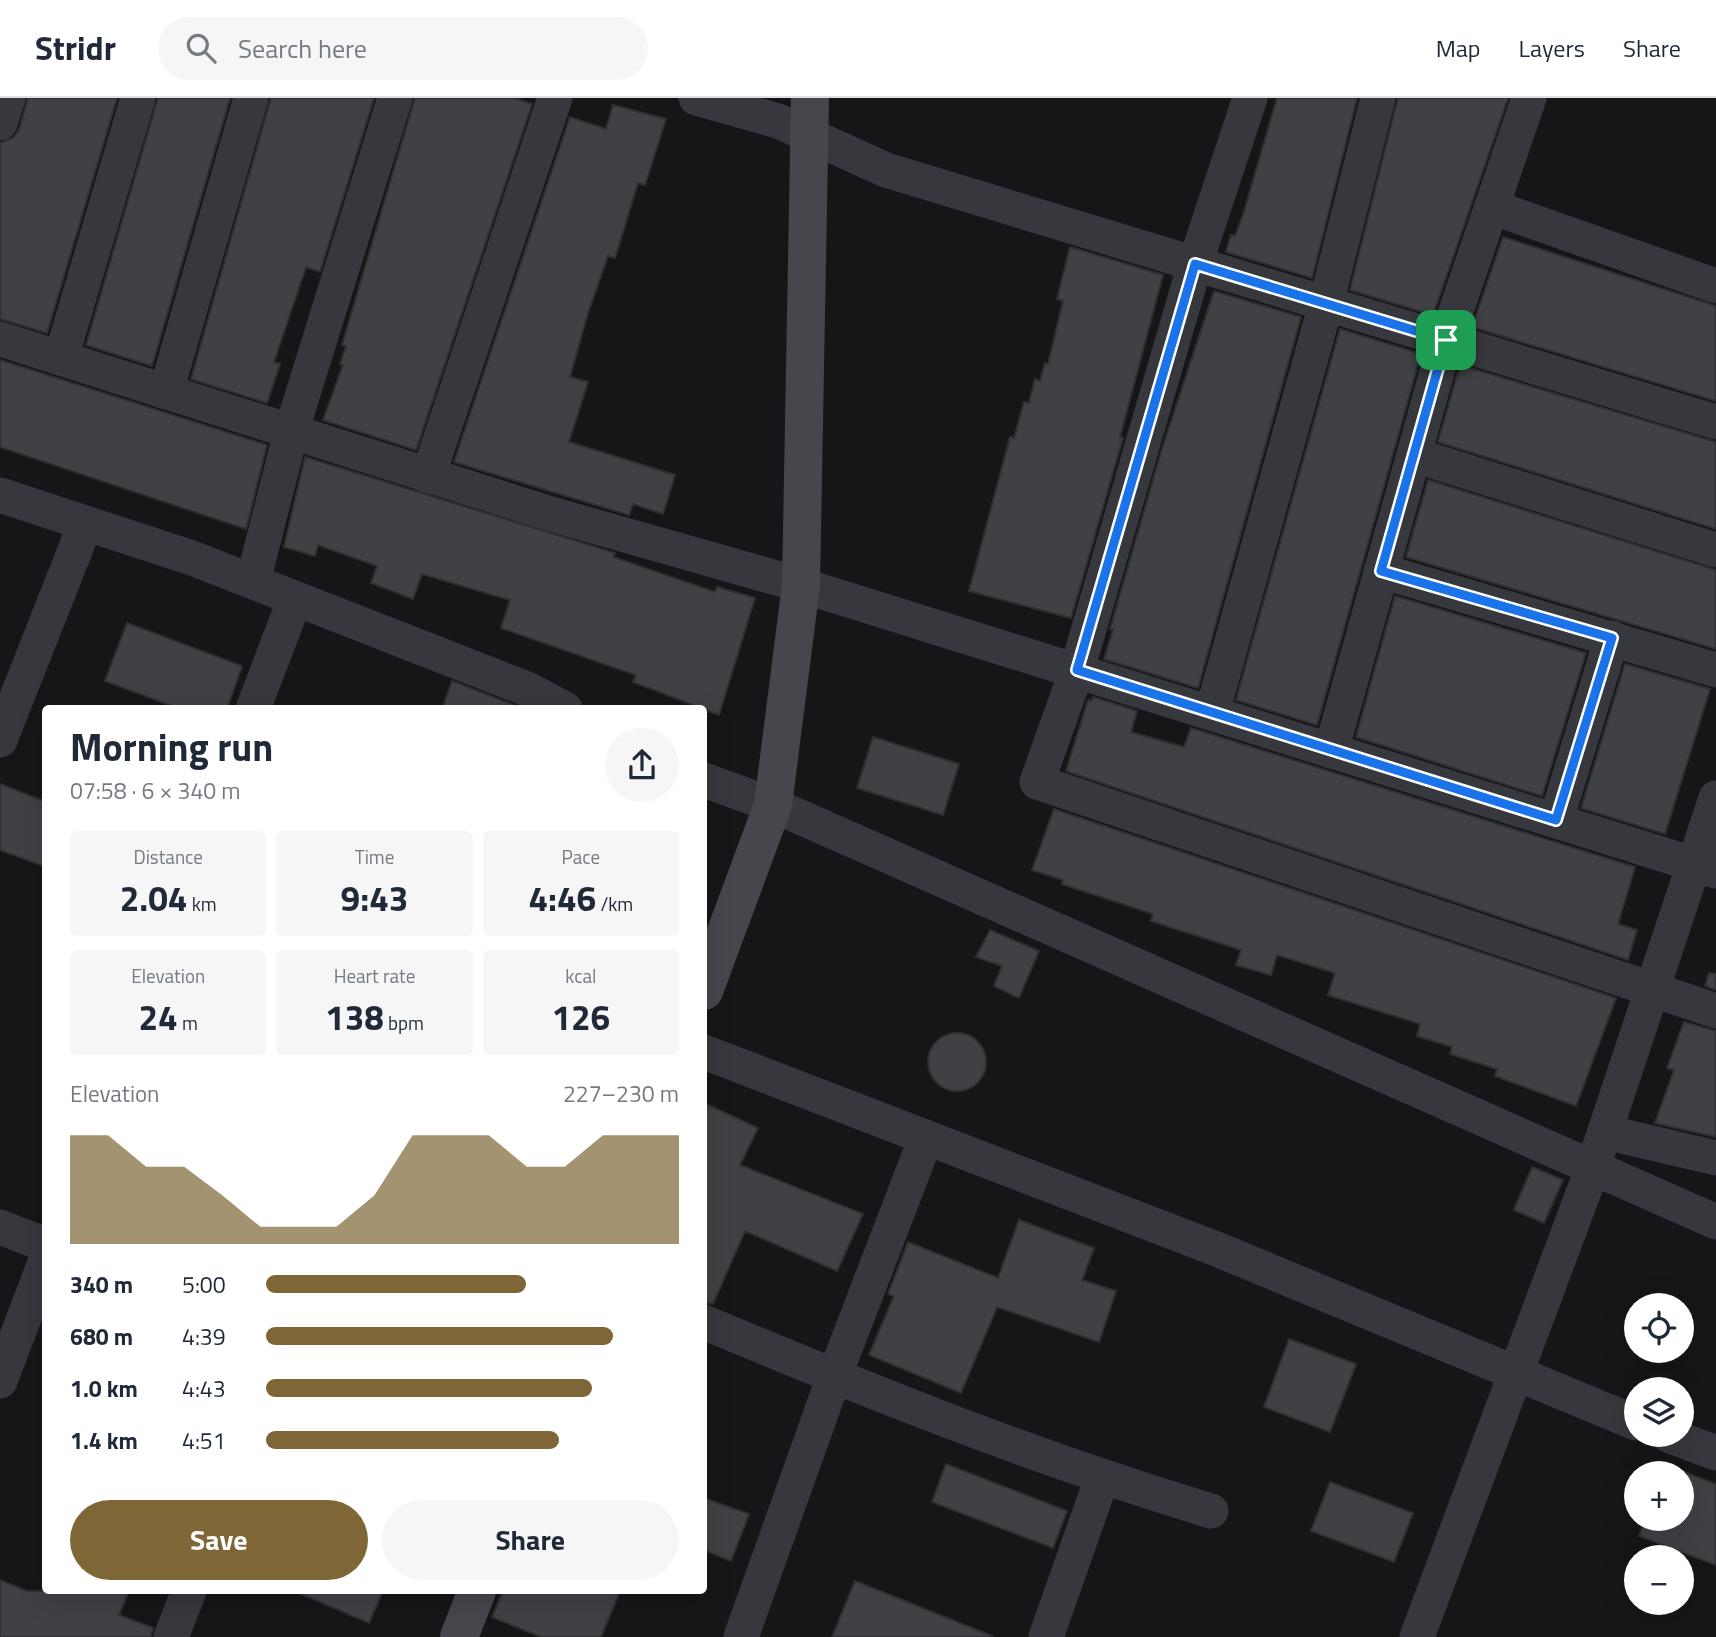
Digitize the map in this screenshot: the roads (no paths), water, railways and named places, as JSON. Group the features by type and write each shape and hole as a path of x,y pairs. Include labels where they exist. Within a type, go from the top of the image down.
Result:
{"street":[{"path":"0,123 8,98"},
{"path":"61,358 138,98"},
{"path":"166,392 251,98"},
{"path":"253,581 291,432 395,98"},
{"path":"428,476 555,98"},
{"path":"696,98 778,121 810,117 886,170 1716,422"},
{"path":"1250,98 1195,264 1077,670 1037,782 1716,1011"},
{"path":"1212,713 1325,304 1378,98"},
{"path":"1331,751 1446,340 1530,98"},
{"path":"707,983 773,805 801,585 810,117"},
{"path":"1492,207 1716,286"},
{"path":"0,339 428,476 801,585 1705,867"},
{"path":"1414,455 1716,550"},
{"path":"0,495 192,558 253,581 524,699 549,705"},
{"path":"0,740 85,524"},
{"path":"1381,571 1716,670"},
{"path":"255,705 295,599"},
{"path":"1556,820 1612,638"},
{"path":"707,781 773,805 1716,1222"},
{"path":"1418,1637 1593,1167 1652,990 1705,867 1716,798"},
{"path":"707,1053 1214,1248 1624,1418"},
{"path":"1605,1132 1716,1158"},
{"path":"741,1637 834,1377 926,1138"},
{"path":"0,1227 42,1243"},
{"path":"0,1381 42,1271"},
{"path":"707,1323 834,1377 1102,1478 1211,1511"},
{"path":"1694,1445 1716,1453"},
{"path":"1046,1637 1102,1478"},
{"path":"171,1637 187,1594"},
{"path":"459,1637 476,1594"}]}
